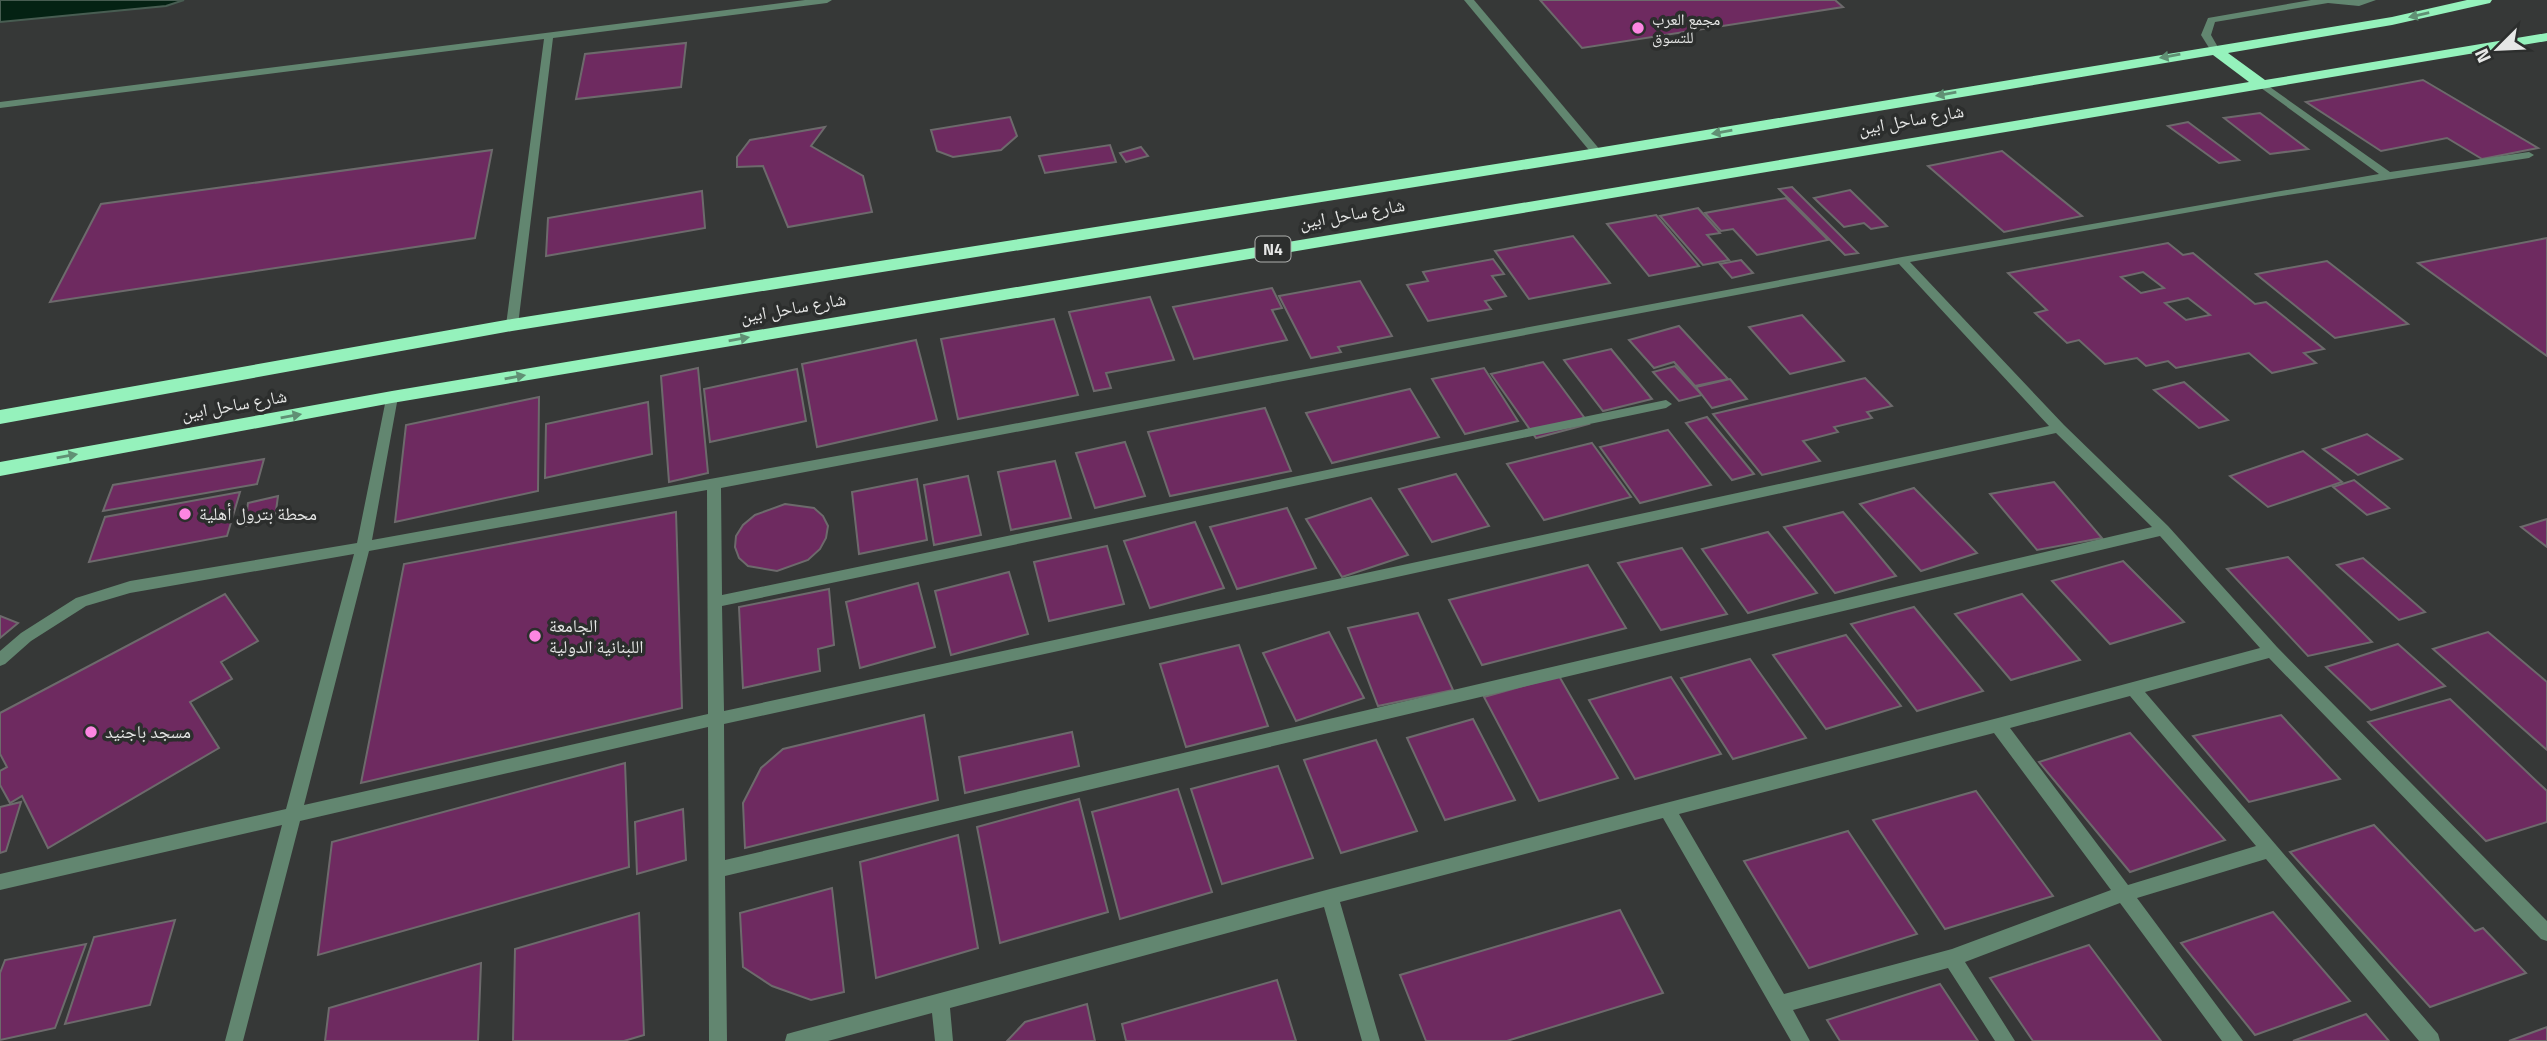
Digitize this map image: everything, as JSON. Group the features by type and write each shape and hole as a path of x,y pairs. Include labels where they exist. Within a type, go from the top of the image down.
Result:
{"highway":[{"name":"شارع ساحل ابين","path":"0,417 512,325 1597,153 2392,21 2485,0"},
{"name":"شارع ساحل ابين","path":"0,469 392,397 2547,37"},
{"path":"2214,49 2260,83"}],"street":[{"path":"0,105 827,0"},
{"path":"1469,0 1597,153"},
{"path":"2214,49 2206,35 2211,20 2328,0 2359,3 2371,0"},
{"path":"512,325 549,35"},
{"path":"2260,83 2387,175"},
{"path":"0,660 26,637 82,602 130,587 714,486 1902,260 2387,175 2529,155"},
{"path":"1902,260 2059,428 2163,530 2272,651 2547,933"},
{"path":"232,1040 363,548 392,397"},
{"path":"715,602 1665,404"},
{"path":"0,882 716,719 2059,428"},
{"path":"714,486 718,1041"},
{"path":"716,870 2163,530"},
{"path":"794,1041 1331,897 1998,725 2272,651"},
{"path":"2132,687 2431,1041"},
{"path":"1998,725 2234,1041"},
{"path":"1668,811 1801,1041"},
{"path":"1781,1004 1952,958 2123,894 2270,850"},
{"path":"1331,897 1371,1041"},
{"path":"1952,958 2007,1041"},
{"path":"940,1003 944,1041"}],"shaded area":[{"path":"0,0 184,0 166,6 0,22"}],"building":[{"name":"مجمع العرب للتسوق","path":"1540,0 1835,0 1843,7 1582,48"},
{"path":"686,43 681,87 576,99 585,54"},
{"path":"2423,80 2538,148 2482,159 2447,138 2381,151 2306,102"},
{"path":"2260,113 2308,149 2270,154 2224,118"},
{"path":"1010,117 1017,136 1001,150 953,157 937,151 931,130"},
{"path":"2188,122 2239,160 2219,163 2168,126"},
{"path":"825,127 811,146 863,176 872,212 788,227 763,166 737,167 737,157 750,140"},
{"path":"1110,145 1116,162 1045,173 1039,156"},
{"path":"1141,147 1148,156 1126,162 1120,153"},
{"path":"492,150 475,238 50,302 101,204"},
{"path":"2002,151 2082,216 2004,232 1928,166"},
{"path":"1792,187 1858,253 1845,255 1779,189"},
{"path":"1850,190 1887,226 1871,229 1864,223 1844,227 1814,198"},
{"path":"702,191 705,228 546,256 548,218"},
{"path":"1786,198 1828,240 1757,255 1733,229 1721,231 1705,213"},
{"path":"1698,208 1720,233 1707,235 1729,260 1703,265 1660,216"},
{"path":"1656,215 1699,266 1649,276 1607,224"},
{"path":"1573,236 1610,283 1529,299 1495,251"},
{"path":"2547,238 2547,356 2418,263"},
{"path":"2168,243 2183,255 2193,253 2255,304 2266,302 2324,349 2304,353 2316,363 2272,373 2249,353 2176,368 2168,361 2146,366 2137,358 2105,364 2079,340 2067,343 2035,313 2047,310 2008,273","holes":["2143,272 2164,288 2141,293 2121,277","2188,298 2210,315 2186,320 2165,303"]},
{"path":"1493,259 1504,274 1492,276 1506,296 1485,301 1491,309 1428,321 1407,285 1428,281 1423,272"},
{"path":"1741,260 1753,273 1732,278 1720,264"},
{"path":"2327,261 2408,324 2335,338 2256,274"},
{"path":"1360,281 1392,336 1338,347 1341,352 1311,358 1279,296"},
{"path":"1272,288 1282,308 1272,310 1287,340 1194,359 1173,307"},
{"path":"1150,297 1174,360 1106,373 1111,388 1094,391 1069,312"},
{"path":"1802,315 1844,361 1790,374 1749,327"},
{"path":"1054,319 1078,395 958,419 941,339"},
{"path":"1679,326 1728,379 1695,386 1674,362 1654,368 1629,340"},
{"path":"916,340 937,420 817,447 802,364"},
{"path":"1611,349 1652,399 1603,411 1564,360"},
{"path":"1543,362 1589,424 1536,438 1491,374"},
{"path":"1675,366 1702,395 1679,401 1653,372"},
{"path":"698,368 708,473 669,482 661,376"},
{"path":"1484,368 1518,421 1465,434 1432,379"},
{"path":"797,369 806,421 710,442 704,389"},
{"path":"1865,378 1892,406 1867,412 1872,418 1834,427 1838,432 1803,441 1820,461 1762,475 1713,414"},
{"path":"1730,379 1747,399 1712,408 1696,387"},
{"path":"2184,382 2228,420 2199,428 2154,390"},
{"path":"1410,389 1439,437 1332,463 1306,413"},
{"path":"539,397 538,491 395,522 406,425"},
{"path":"648,402 652,454 545,478 546,424"},
{"path":"1265,408 1291,471 1170,496 1148,432"},
{"path":"1707,417 1754,474 1732,480 1686,423"},
{"path":"1668,430 1711,485 1640,503 1600,447"},
{"path":"2367,434 2402,459 2358,475 2323,449"},
{"path":"1125,442 1145,496 1095,508 1076,453"},
{"path":"1592,443 1631,497 1544,520 1507,464"},
{"path":"2303,451 2342,482 2268,507 2230,476"},
{"path":"264,459 257,484 103,511 113,485"},
{"path":"1055,461 1071,518 1011,530 998,472"},
{"path":"1456,474 1489,526 1432,542 1399,489"},
{"path":"968,476 981,535 934,545 924,485"},
{"path":"917,479 927,540 859,554 852,492"},
{"path":"2354,480 2389,508 2367,515 2333,487"},
{"path":"2054,482 2102,538 2037,550 1990,494"},
{"path":"1914,488 1977,553 1921,571 1860,504"},
{"path":"240,492 227,536 89,562 105,517"},
{"path":"278,496 275,518 245,526 248,503"},
{"path":"1371,498 1408,555 1342,577 1306,519"},
{"path":"785,504 814,508 823,516 828,526 820,549 808,560 777,571 748,566 739,558 735,547 736,536 743,525 755,515"},
{"path":"1287,508 1316,568 1237,589 1210,527"},
{"name":"الجامعة اللبنانية الدولية","path":"676,512 682,708 361,783 404,564"},
{"path":"1843,512 1896,576 1835,593 1784,527"},
{"path":"2547,519 2547,547 2521,527"},
{"path":"1195,522 1224,588 1150,608 1124,541"},
{"path":"1768,532 1817,593 1748,613 1702,549"},
{"path":"1107,546 1124,604 1049,621 1034,562"},
{"path":"1682,548 1727,614 1661,630 1618,563"},
{"path":"2288,557 2372,642 2308,656 2227,569"},
{"path":"2363,558 2425,612 2399,620 2337,565"},
{"path":"2123,561 2184,622 2110,644 2052,581"},
{"path":"1588,565 1626,628 1482,665 1449,600"},
{"path":"1009,572 1028,634 951,655 935,591"},
{"path":"918,583 935,647 860,668 846,602"},
{"path":"829,589 834,645 818,649 820,671 743,688 739,607"},
{"path":"225,594 258,641 221,662 232,679 190,702 219,748 48,848 22,796 10,803 0,785 0,771 7,767 0,754 0,713"},
{"path":"2022,594 2080,660 2011,680 1955,614"},
{"path":"1914,607 1983,691 1917,711 1851,624"},
{"path":"1418,613 1453,690 1378,706 1348,628"},
{"path":"0,616 18,623 0,638"},
{"path":"1329,632 1364,698 1296,721 1263,653"},
{"path":"2488,632 2547,682 2547,750 2433,649"},
{"path":"1846,635 1901,706 1826,729 1773,655"},
{"path":"2398,644 2445,686 2371,710 2326,667"},
{"path":"1239,645 1268,726 1186,747 1160,664"},
{"path":"1750,659 1806,738 1733,759 1681,678"},
{"path":"1559,676 1618,778 1539,801 1484,697"},
{"path":"1671,677 1721,754 1635,779 1589,700"},
{"path":"2450,699 2547,791 2547,822 2486,841 2368,722"},
{"path":"924,715 938,800 745,848 743,803 761,768 783,749"},
{"path":"2281,715 2340,779 2249,802 2193,736"},
{"path":"1473,719 1515,800 1445,820 1407,738"},
{"path":"1072,732 1079,766 965,793 959,757"},
{"path":"2130,733 2225,840 2130,872 2039,762"},
{"path":"1376,740 1417,831 1341,853 1304,760"},
{"path":"625,763 629,867 318,955 332,842"},
{"path":"1278,766 1313,858 1222,884 1191,789"},
{"path":"1178,789 1212,892 1120,919 1092,812"},
{"path":"1976,791 2053,896 1945,929 1873,820"},
{"path":"1079,799 1108,912 1000,943 977,827"},
{"path":"21,802 6,851 0,853 0,807"},
{"path":"683,809 686,860 637,874 635,822"},
{"path":"2374,825 2475,931 2483,928 2526,973 2430,1007 2290,852"},
{"path":"1848,831 1917,934 1809,968 1744,861"},
{"path":"958,835 978,948 876,978 860,862"},
{"path":"832,888 844,992 811,1000 772,986 743,967 740,913"},
{"path":"1620,910 1663,993 1507,1041 1426,1041 1400,975"},
{"path":"2273,912 2350,1001 2255,1035 2181,943"},
{"path":"639,913 644,1035 624,1041 513,1041 515,949"},
{"path":"175,920 150,1005 65,1024 94,937"},
{"path":"86,944 55,1028 0,1040 0,973 5,960"},
{"path":"2089,945 2161,1041 2033,1041 1990,978"},
{"path":"481,963 478,1041 325,1041 329,1008"},
{"path":"1277,980 1296,1041 1126,1041 1122,1024"},
{"path":"1940,984 1978,1041 1840,1041 1827,1020"},
{"path":"1087,1004 1095,1041 1007,1041 1025,1022"},
{"path":"2366,1014 2389,1041 2293,1041"},
{"path":"2547,1027 2547,1041 2509,1041"}],"place":[{"name":"مجمع العرب للتسوق","path":"1638,28"},
{"name":"محطة بترول أهلية","path":"185,514"},
{"name":"الجامعة اللبنانية الدولية","path":"535,636"},
{"name":"مسجد باجنيد","path":"91,732"}]}
